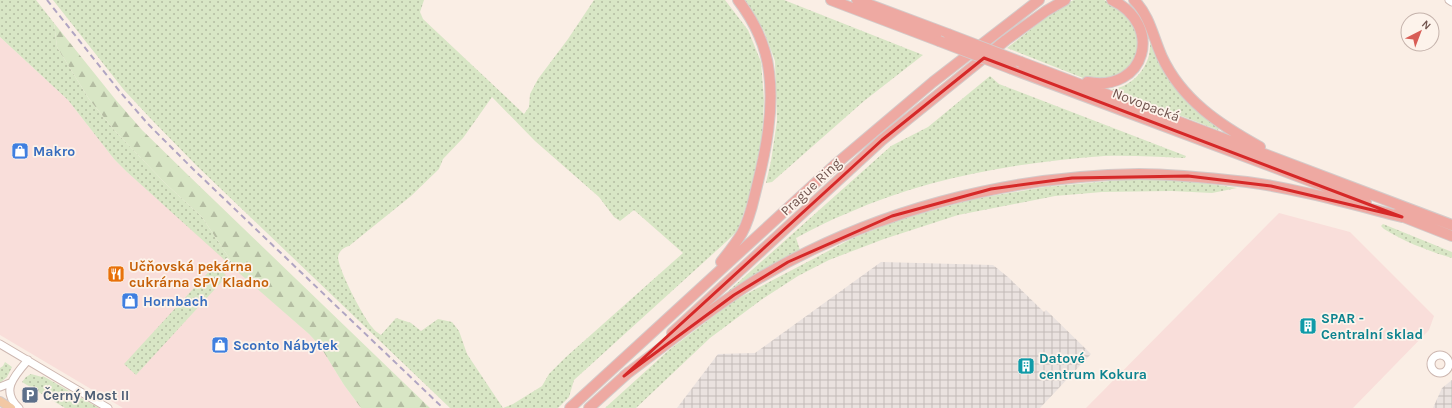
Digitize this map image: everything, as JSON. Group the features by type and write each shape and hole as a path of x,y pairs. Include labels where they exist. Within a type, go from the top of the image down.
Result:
{"highway":[{"path":"696,291 726,256 742,232 754,200 768,134 771,94 767,60 761,40 753,22 738,0"},
{"name":"Novopacká","path":"831,0 1452,236"},
{"name":"Novopacká","path":"857,0 1452,225"},
{"name":"Prague Ring","path":"570,408 836,164 957,62 1039,0"},
{"name":"Prague Ring","path":"589,408 882,140 1012,36 1064,0"},
{"path":"1064,78 1096,84 1111,83 1132,72 1137,64 1143,45 1140,30 1129,12 1112,0"},
{"path":"1134,0 1146,16 1171,74 1194,102 1229,129 1291,164"},
{"path":"624,376 734,295 788,262 843,236 892,216 957,197 992,189 1079,177 1140,174 1188,176 1271,186 1402,217"}],"main road":[{"path":"0,401 11,408"}],"street":[{"path":"0,344 108,408"},
{"path":"19,408 13,403 9,395 10,384 28,360"},
{"path":"0,387 10,384"}],"highlighted area":[{"path":"984,58 1402,217 1271,186 1188,176 1072,178 991,189 892,216 788,262 734,295 624,376 882,140"}],"shaded area":[{"path":"0,37 68,100 114,159 127,172 309,334 320,346 344,385 361,408 123,408 0,335"},
{"path":"1279,213 1350,232 1434,316 1429,330 1353,408 1086,408"},
{"path":"881,262 993,265 1008,277 1044,312 1046,310 1091,354 1040,408 677,408 718,354 755,353"},
{"path":"1452,380 1452,408 1433,408 1442,388"}],"green space":[{"path":"0,0 36,0 54,23 57,47 89,99 115,131 166,184 202,217 239,273 127,172 114,159 68,100 0,37"},
{"path":"53,0 424,0 420,12 423,19 524,114 529,107 530,94 538,79 568,39 594,0 725,0 748,30 761,62 764,100 762,138 749,197 738,230 574,380 569,397 558,408 503,408 450,408 197,166 152,120 124,90","holes":["492,97 535,141 599,197 614,217 620,221 634,210 683,253 566,357 549,374 542,386 513,404 503,408 467,354 459,331 452,322 438,319 421,331 411,323 396,318 381,335 368,322 363,314 342,272 338,257 339,253 345,247 349,246 411,196 439,169 443,159 463,138"]},
{"path":"744,0 784,0 923,55 864,101 772,182 766,183 777,121 775,61 764,31"},
{"path":"1074,0 1104,0 1117,6 1125,13 1139,35 1137,60 1121,75 1093,80 1083,78 1007,48 1062,5"},
{"path":"54,23 142,130 430,408 361,408 344,385 320,346 309,334 239,273 202,217 166,184 115,131 89,99 57,47"},
{"path":"1151,39 1183,97 1219,128 1218,130 1111,89 1124,86 1140,73 1149,55"},
{"path":"990,76 999,84 1186,156 1185,158 1104,156 1006,167 941,181 909,190 841,216 796,238 800,250 763,270 724,295 891,146 928,127"},
{"path":"1132,179 1189,181 1237,188 1212,193 1172,191 1102,192 1055,196 958,215 884,239 829,260 798,276 761,300 710,338 636,408 605,408 669,350 735,300 851,239 898,220 974,199 1045,187"},
{"path":"1383,224 1452,252 1452,258 1408,242 1384,229 1381,226"},
{"path":"215,265 225,274 226,277 136,375 124,364"},
{"path":"5,362 12,367 7,377 0,383 0,368"},
{"path":"31,374 43,376 99,408 65,408 22,382"}],"railway":[{"path":"47,0 121,93 148,124 193,169 443,408"}],"place":[{"name":"Makro","path":"20,151"},
{"name":"Učňovská pekárna cukrárna SPV Kladno","path":"116,274"},
{"name":"Hornbach","path":"130,301"},
{"name":"SPAR - Centralní sklad","path":"1308,326"},
{"name":"Sconto Nábytek","path":"220,345"},
{"name":"Datové centrum Kokura","path":"1026,366"},
{"name":"Černý Most II","path":"30,395"}]}
